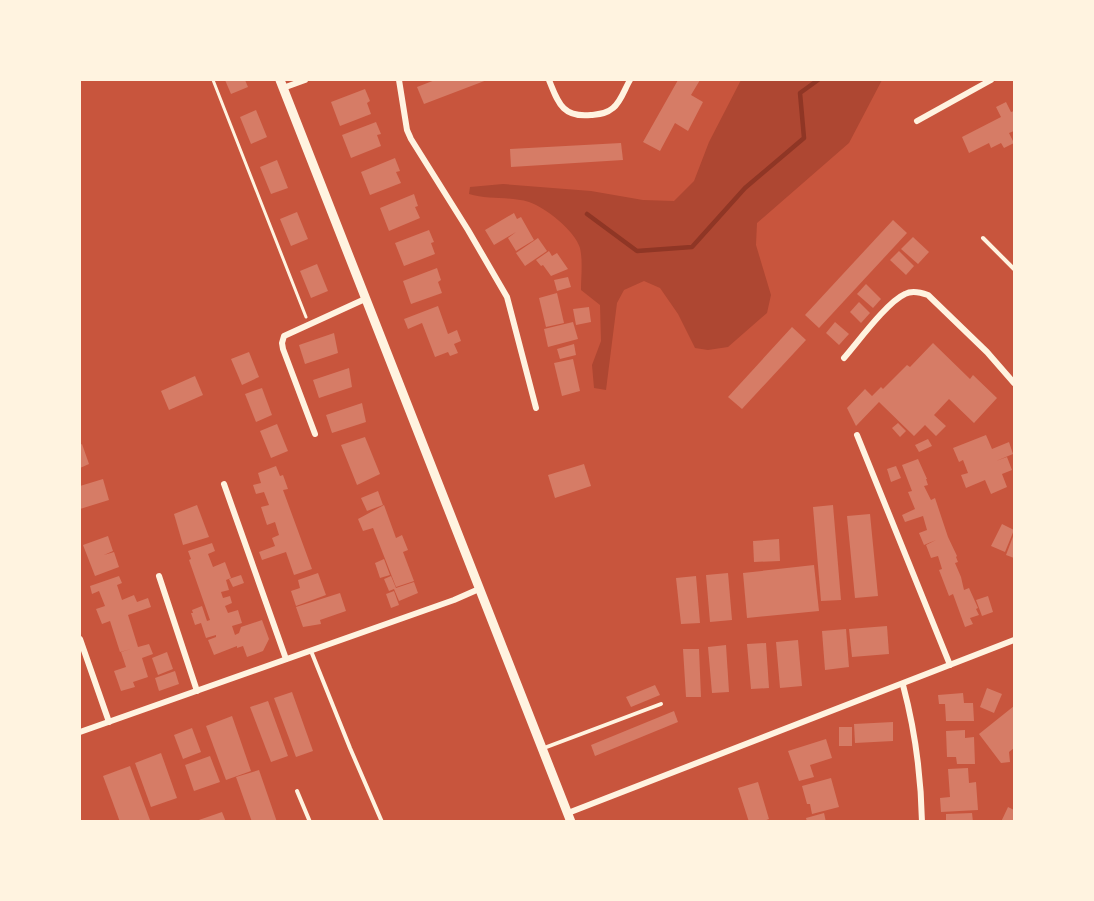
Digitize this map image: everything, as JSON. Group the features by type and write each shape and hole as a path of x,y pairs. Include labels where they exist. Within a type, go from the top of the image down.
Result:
{"street":[{"path":"305,80 282,84 569,818 1014,640"},
{"path":"399,80 407,130 411,139 479,247 507,297 536,408"},
{"path":"549,80 559,104 565,110 582,116 604,114 614,107 630,80"},
{"path":"916,121 991,80"},
{"path":"844,358 903,294 919,292 928,295 987,352 1014,383"},
{"path":"315,435 282,343 284,336 365,299"},
{"path":"857,435 950,665"},
{"path":"224,483 286,659"},
{"path":"159,576 197,691"},
{"path":"80,732 479,589"},
{"path":"80,639 109,722"},
{"path":"903,685 917,743 922,822"}],"lane":[{"path":"983,238 1014,269"},
{"path":"311,651 382,822"},
{"path":"543,748 661,704"},
{"path":"297,791 310,822"}],"path":[{"path":"213,80 309,324"}],"shaded area":[{"path":"741,80 882,80 849,143 757,223 756,245 771,295 767,313 728,347 708,350 695,348 678,314 660,288 644,281 624,290 617,303 606,390 594,388 592,365 601,341 600,305 581,290 581,258 577,241 559,221 536,205 521,200 469,194 470,187 503,184 591,191 643,200 674,201 694,181 709,142"}],"building":[{"path":"225,80 245,80 248,87 231,94"},
{"path":"435,80 487,80 424,104 417,87"},
{"path":"678,80 700,80 691,95 703,102 688,131 675,123 660,151 643,142"},
{"path":"365,89 370,101 367,103 371,114 340,126 331,102"},
{"path":"1006,102 1011,112 1014,111 1014,131 1009,133 1014,143 1004,148 1001,143 991,148 989,143 969,153 962,137 1001,117 996,107"},
{"path":"256,110 267,137 251,144 240,117"},
{"path":"376,122 381,134 377,135 381,146 351,158 342,135"},
{"path":"621,143 623,160 511,167 510,149"},
{"path":"395,158 400,171 396,172 401,183 370,195 361,172"},
{"path":"277,160 288,188 271,194 260,167"},
{"path":"414,194 418,206 415,207 420,218 389,231 380,208"},
{"path":"297,212 308,239 291,246 280,219"},
{"path":"514,213 517,219 521,217 534,240 516,251 508,238 516,232 494,245 485,230"},
{"path":"893,220 907,233 819,328 805,315"},
{"path":"429,230 434,242 431,243 435,254 404,266 395,243"},
{"path":"913,237 929,252 918,264 901,249"},
{"path":"538,238 547,251 525,266 516,253"},
{"path":"549,251 552,256 557,253 568,269 551,276 536,260"},
{"path":"899,251 914,266 906,275 890,260"},
{"path":"317,264 328,291 311,298 300,271"},
{"path":"437,268 442,293 411,304 403,281"},
{"path":"568,277 571,287 557,291 554,280"},
{"path":"866,284 881,299 873,308 857,294"},
{"path":"557,293 564,323 546,327 539,298"},
{"path":"859,302 870,313 861,323 850,312"},
{"path":"438,306 448,334 457,330 461,341 454,344 458,353 450,356 448,352 435,357 422,323 408,329 404,319"},
{"path":"589,307 591,322 576,325 573,309"},
{"path":"573,322 578,339 548,347 544,329"},
{"path":"835,322 849,334 839,345 826,333"},
{"path":"792,327 806,340 742,409 728,397"},
{"path":"334,333 338,353 305,364 299,345"},
{"path":"933,343 970,379 973,375 997,398 974,423 949,399 934,415 946,426 936,436 925,425 914,436 879,402 856,426 847,408 865,389 872,396 881,387 883,389 907,365 910,367"},
{"path":"574,344 576,355 560,359 557,349"},
{"path":"249,352 259,377 242,385 231,359"},
{"path":"573,359 580,391 562,396 554,363"},
{"path":"349,368 352,387 319,398 313,380"},
{"path":"195,376 203,395 169,410 161,391"},
{"path":"262,388 272,415 256,422 245,394"},
{"path":"362,403 366,422 332,433 326,415"},
{"path":"898,423 906,431 900,437 892,428"},
{"path":"277,424 288,451 271,458 260,431"},
{"path":"986,435 992,449 1009,442 1013,454 996,461 1007,457 1012,470 1002,474 1007,487 991,494 985,480 966,488 961,475 968,473 963,460 959,462 953,448"},
{"path":"365,437 380,474 357,485 341,445"},
{"path":"928,439 932,446 919,452 915,445"},
{"path":"82,444 89,464 80,468 80,445"},
{"path":"918,459 927,479 928,485 924,486 931,500 935,498 957,556 958,562 955,563 964,590 969,588 978,608 976,609 979,615 970,618 973,624 965,627 953,594 949,596 939,570 942,569 938,556 931,558 926,545 936,540 924,545 919,533 927,530 923,516 905,522 902,515 915,509 908,492 912,491 902,465"},
{"path":"584,464 591,486 555,498 548,475"},
{"path":"276,466 280,476 283,475 288,489 283,490 312,569 294,575 286,552 262,560 259,552 275,546 272,538 279,535 275,522 267,525 261,507 269,505 264,492 256,494 253,485 261,483 258,473"},
{"path":"896,466 901,478 891,482 887,469"},
{"path":"103,479 109,500 80,509 80,486"},
{"path":"378,491 383,505 367,511 361,498"},
{"path":"197,505 209,537 183,545 174,514"},
{"path":"384,505 396,538 402,535 408,550 403,552 414,581 396,587 373,528 363,531 358,519"},
{"path":"833,505 841,600 821,601 813,507"},
{"path":"870,514 878,596 855,598 847,516"},
{"path":"1002,524 1014,530 1005,552 991,546"},
{"path":"1014,534 1014,558 1006,555"},
{"path":"108,536 113,551 104,555 114,552 119,567 95,576 83,545"},
{"path":"779,539 780,561 754,562 753,541"},
{"path":"212,543 215,551 208,554 213,567 225,562 231,578 226,580 229,590 221,592 223,598 230,596 232,603 225,606 228,613 238,610 242,623 232,626 235,635 239,633 241,627 262,620 269,639 263,651 247,657 243,646 237,648 237,646 214,655 208,640 216,635 206,638 201,623 195,625 192,610 202,606 207,621 210,620 188,551"},
{"path":"384,559 390,575 380,578 375,563"},
{"path":"814,565 819,611 747,618 743,573"},
{"path":"318,573 326,595 296,606 291,591 300,588 298,580"},
{"path":"728,573 732,620 710,622 706,575"},
{"path":"241,575 244,583 233,587 229,579"},
{"path":"119,576 122,583 117,585 122,600 134,595 137,602 148,598 151,607 128,615 138,647 149,644 153,654 142,658 148,677 133,682 135,687 121,691 114,671 126,667 121,652 131,649 120,652 110,621 102,624 96,609 105,606 99,591 92,594 90,586"},
{"path":"391,576 396,588 414,582 418,593 399,601 394,589 389,591 384,579"},
{"path":"696,576 700,623 681,624 676,578"},
{"path":"394,591 399,605 391,608 386,594"},
{"path":"340,593 346,611 320,620 321,624 303,627 296,607"},
{"path":"988,596 993,612 982,616 976,600"},
{"path":"887,626 889,654 852,657 849,629"},
{"path":"846,629 849,667 825,670 822,631"},
{"path":"798,640 802,686 780,688 776,642"},
{"path":"766,643 769,688 751,689 747,644"},
{"path":"726,645 729,692 712,693 708,647"},
{"path":"683,649 699,649 701,697 686,697"},
{"path":"167,652 173,669 158,675 152,658"},
{"path":"175,671 179,684 159,691 155,678"},
{"path":"655,685 660,695 631,707 626,697"},
{"path":"987,688 1002,694 994,713 980,707"},
{"path":"292,692 313,751 296,757 274,698"},
{"path":"963,693 964,703 973,703 974,721 946,721 945,704 939,704 938,695"},
{"path":"268,701 288,756 271,762 250,707"},
{"path":"1014,706 1014,748 1009,752 1010,762 1001,763 979,734"},
{"path":"674,711 678,722 595,756 591,745"},
{"path":"232,716 251,771 226,780 206,726"},
{"path":"893,722 893,741 855,743 854,724"},
{"path":"839,727 852,727 852,746 839,746"},
{"path":"192,728 201,752 183,759 174,735"},
{"path":"965,730 965,738 974,737 975,764 957,764 956,757 947,757 946,731"},
{"path":"826,739 832,758 810,765 814,777 799,781 788,751"},
{"path":"161,753 177,798 151,807 135,763"},
{"path":"210,756 220,782 194,791 185,765"},
{"path":"130,766 150,820 145,822 120,822 103,776"},
{"path":"968,768 969,783 976,782 978,810 941,812 940,798 950,797 948,769"},
{"path":"259,770 277,822 252,822 236,777"},
{"path":"831,778 839,807 812,814 802,786"},
{"path":"758,782 769,819 749,822 738,788"},
{"path":"1008,807 1014,810 1014,822 1001,822"},
{"path":"222,812 226,822 196,822 196,821"},
{"path":"824,813 826,822 807,822 806,818"},
{"path":"972,813 973,822 946,822 946,814"}],"waterway":[{"path":"587,214 637,251 692,247 745,188 804,138 800,93 818,80"}]}
